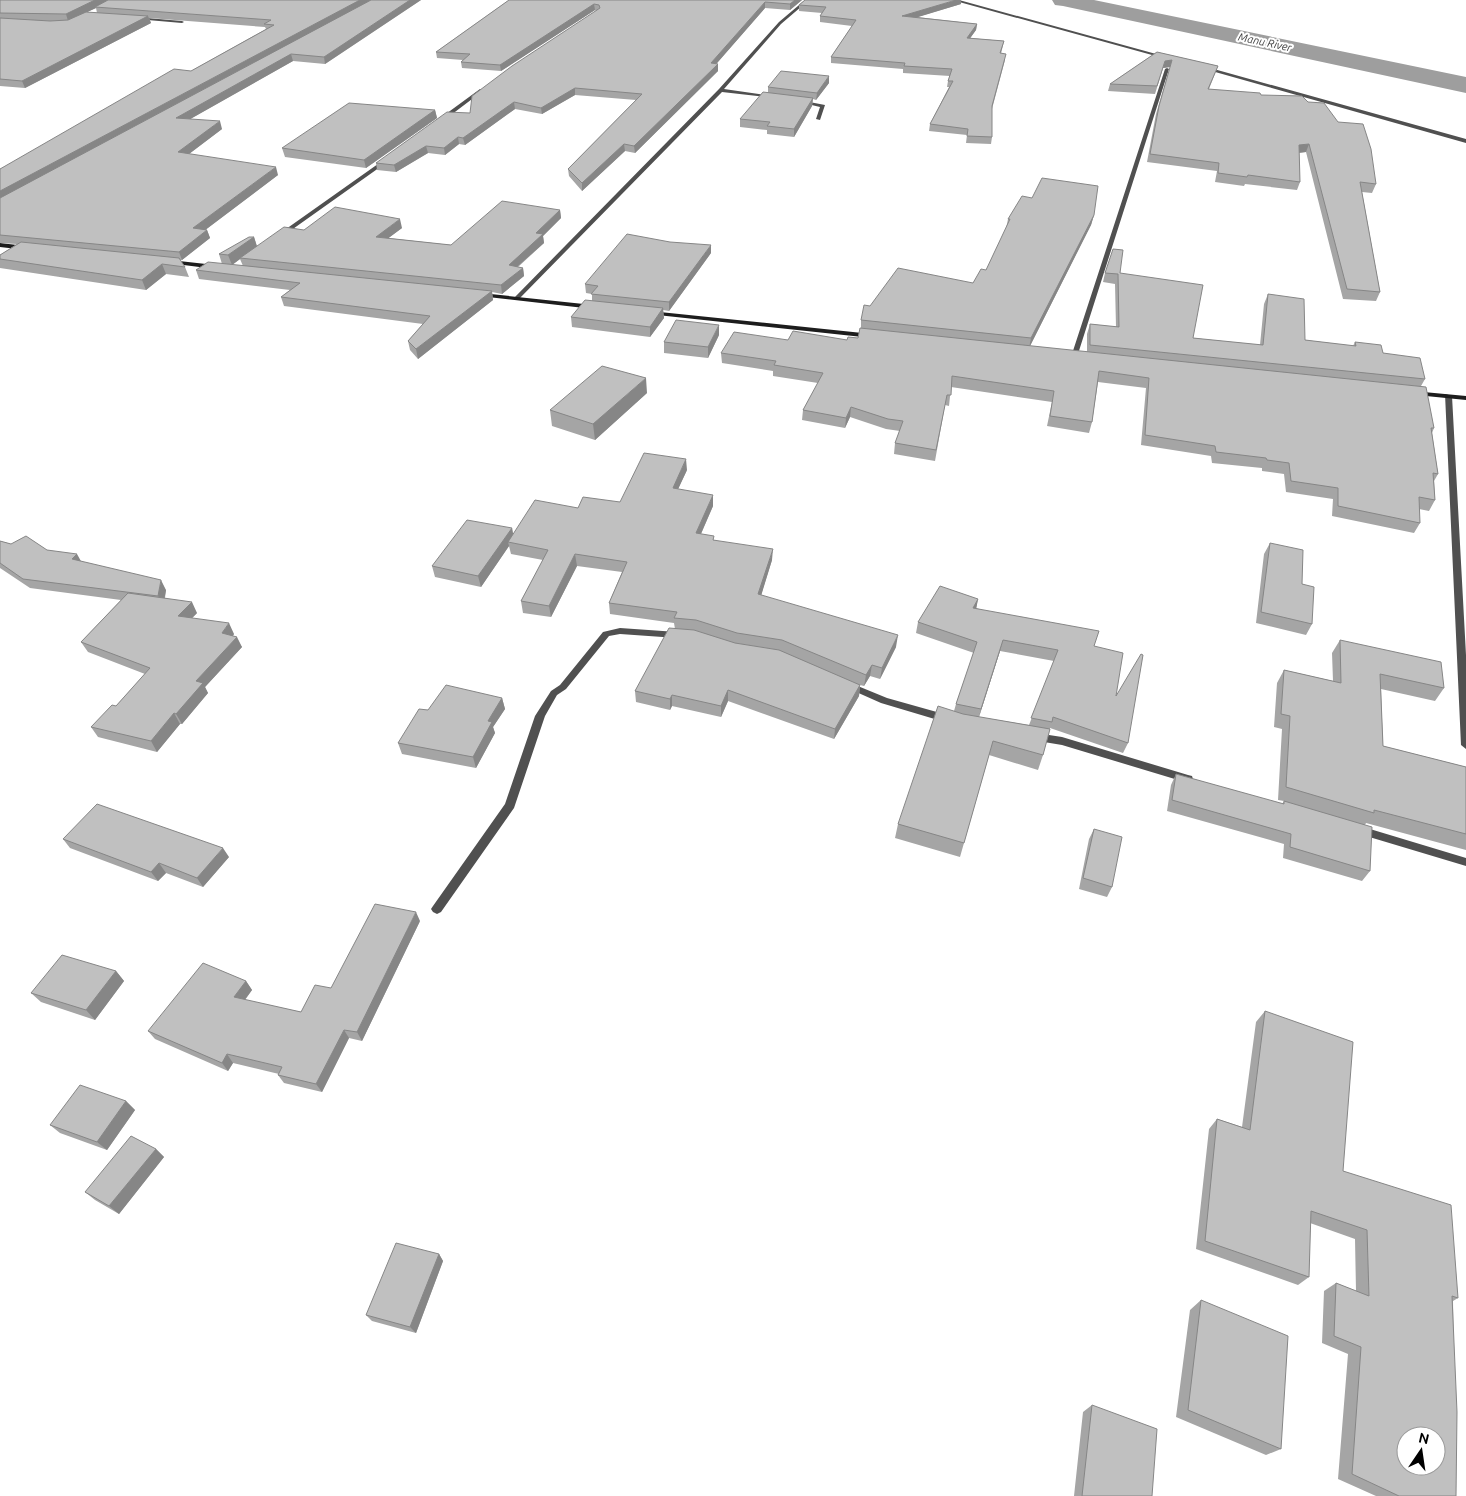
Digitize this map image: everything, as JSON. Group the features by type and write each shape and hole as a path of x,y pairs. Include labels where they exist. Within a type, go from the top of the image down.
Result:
{"main road":[{"path":"0,245 30,248"},
{"path":"165,262 223,268"},
{"path":"469,293 597,307"},
{"path":"647,312 875,336"},
{"path":"1064,356 1084,358"},
{"path":"1409,392 1466,398"}],"street":[{"path":"517,298 721,90 780,23 807,0"},
{"path":"954,0 1173,59"},
{"path":"134,18 182,22"},
{"path":"1200,66 1466,141"},
{"path":"1074,357 1167,69"},
{"path":"435,124 490,84"},
{"path":"721,90 778,98"},
{"path":"797,101 823,106 818,118"},
{"path":"272,241 396,153"},
{"path":"7,255 20,247"},
{"path":"1448,396 1466,746"},
{"path":"437,908 510,805 540,716 554,693 563,687 606,634 620,631 687,635"},
{"path":"841,682 884,701 960,723"},
{"path":"1024,734 1062,741 1203,783"},
{"path":"1353,828 1466,862"}],"building":[{"path":"0,0 95,0 66,14 0,13"},
{"path":"108,0 360,0 0,191 0,169 174,69 191,71 274,25 264,24 271,20 95,7"},
{"path":"371,0 410,0 324,57 291,54 176,118 220,121 178,152 276,167 193,228 207,230 179,252 0,235 0,198"},
{"path":"509,0 795,0 790,4 765,2 711,63 718,64 634,146 624,144 582,183 568,169 642,94 575,88 541,108 514,102 463,138 458,137 444,148 426,146 394,165 376,163 447,112 470,113 472,96 512,66 600,8 599,5 594,4 500,65 461,62 470,54 436,52"},
{"path":"805,0 956,0 902,16 977,24 967,38 1004,41 1000,53 1006,54 992,106 992,137 967,136 968,129 930,124 953,81 948,81 952,69 904,66 905,63 831,57 856,20 820,16 826,7 799,5"},
{"path":"86,12 148,16 22,81 0,79 0,18 50,21 68,20"},
{"path":"1157,52 1218,66 1208,89 1260,93 1261,95 1302,96 1308,102 1324,103 1338,122 1363,124 1371,149 1376,184 1360,182 1380,292 1347,289 1309,144 1299,145 1300,182 1218,173 1219,163 1150,154 1159,106 1172,60 1165,61 1157,86 1110,84"},
{"path":"781,71 829,76 817,93 768,87"},
{"path":"763,92 813,98 794,129 767,126 770,122 740,119"},
{"path":"349,103 435,110 364,160 282,148"},
{"path":"1042,178 1098,186 1094,215 1031,338 861,320 864,305 870,306 898,268 973,283 981,269 986,270 1010,219 1008,219 1022,196 1032,198"},
{"path":"502,201 560,210 536,233 543,234 509,265 523,268 501,285 240,258 284,227 304,230 335,207 400,219 376,237 451,245"},
{"path":"627,234 670,242 711,245 669,302 591,294 598,286 585,284"},
{"path":"249,237 254,237 228,255 219,254"},
{"path":"21,242 179,258 185,267 162,264 142,280 0,259 0,255"},
{"path":"1113,249 1123,250 1120,273 1203,285 1193,338 1263,345 1268,294 1304,299 1305,340 1356,346 1355,342 1381,345 1383,353 1420,358 1425,379 1090,345 1090,324 1119,327 1118,274 1105,273"},
{"path":"208,262 492,291 416,349 408,341 430,316 281,297 300,283 196,270"},
{"path":"585,300 663,308 650,327 571,317"},
{"path":"676,320 719,325 708,347 664,342"},
{"path":"860,328 1426,387 1434,428 1431,428 1438,474 1433,473 1435,500 1419,497 1420,523 1338,506 1338,488 1291,481 1289,463 1267,460 1266,458 1216,452 1215,446 1145,435 1149,378 1099,371 1092,422 1050,416 1054,391 952,376 951,395 947,395 936,450 895,443 903,421 888,419 851,407 846,418 803,410 823,373 774,365 776,361 721,353 734,332 788,340 793,331 847,340 848,337 858,338"},
{"path":"602,366 646,378 593,424 550,410"},
{"path":"644,453 686,459 673,488 713,495 696,533 714,536 713,540 773,549 758,594 898,635 882,668 872,665 866,675 782,640 737,633 696,620 674,618 677,612 609,603 627,562 575,554 549,606 521,601 548,550 508,542 535,500 578,508 583,497 620,502"},
{"path":"467,520 512,528 478,576 432,566"},
{"path":"26,536 47,550 77,554 72,559 161,580 158,596 23,579 0,563 0,541 11,544"},
{"path":"1270,543 1303,550 1302,584 1314,587 1312,624 1261,612"},
{"path":"940,586 978,599 973,608 1099,631 1094,646 1123,653 1116,696 1141,654 1143,655 1128,743 1053,717 1052,722 1031,718 1058,650 1003,640 981,709 956,704 977,642 918,622"},
{"path":"128,593 192,602 178,616 229,623 222,633 237,637 196,681 203,683 176,714 174,713 151,741 91,727 112,705 116,706 150,668 81,642"},
{"path":"669,628 694,630 735,643 779,650 860,685 835,729 728,690 721,706 672,695 670,699 635,691"},
{"path":"1340,640 1441,662 1444,688 1380,674 1383,746 1466,767 1466,834 1374,810 1374,813 1286,787 1290,716 1281,714 1284,670 1341,683"},
{"path":"446,685 502,698 488,721 492,722 473,757 398,743 419,709 428,710"},
{"path":"938,706 963,714 1050,729 1043,755 993,741 964,843 898,824"},
{"path":"1176,774 1284,804 1284,801 1372,827 1370,871 1290,847 1291,834 1172,800"},
{"path":"97,804 223,848 197,878 159,863 151,872 63,839"},
{"path":"1094,829 1122,837 1112,887 1083,878"},
{"path":"375,904 416,912 357,1032 344,1030 316,1084 278,1075 282,1067 227,1054 222,1063 148,1031 203,963 246,981 234,997 301,1012 315,985 331,988"},
{"path":"62,955 116,971 86,1010 31,993"},
{"path":"1265,1011 1353,1042 1343,1171 1451,1205 1458,1298 1452,1296 1457,1412 1456,1496 1399,1496 1352,1474 1361,1347 1334,1336 1336,1283 1369,1296 1367,1230 1311,1211 1309,1277 1205,1241 1217,1119 1250,1130"},
{"path":"80,1085 126,1101 97,1142 50,1125"},
{"path":"131,1136 156,1149 109,1206 85,1192"},
{"path":"396,1243 439,1254 410,1327 366,1315"},
{"path":"1201,1300 1288,1336 1281,1449 1188,1410"},
{"path":"1092,1405 1157,1429 1152,1496 1082,1496"}],"waterway":[{"name":"Manu River","path":"1063,0 1466,85"}]}
